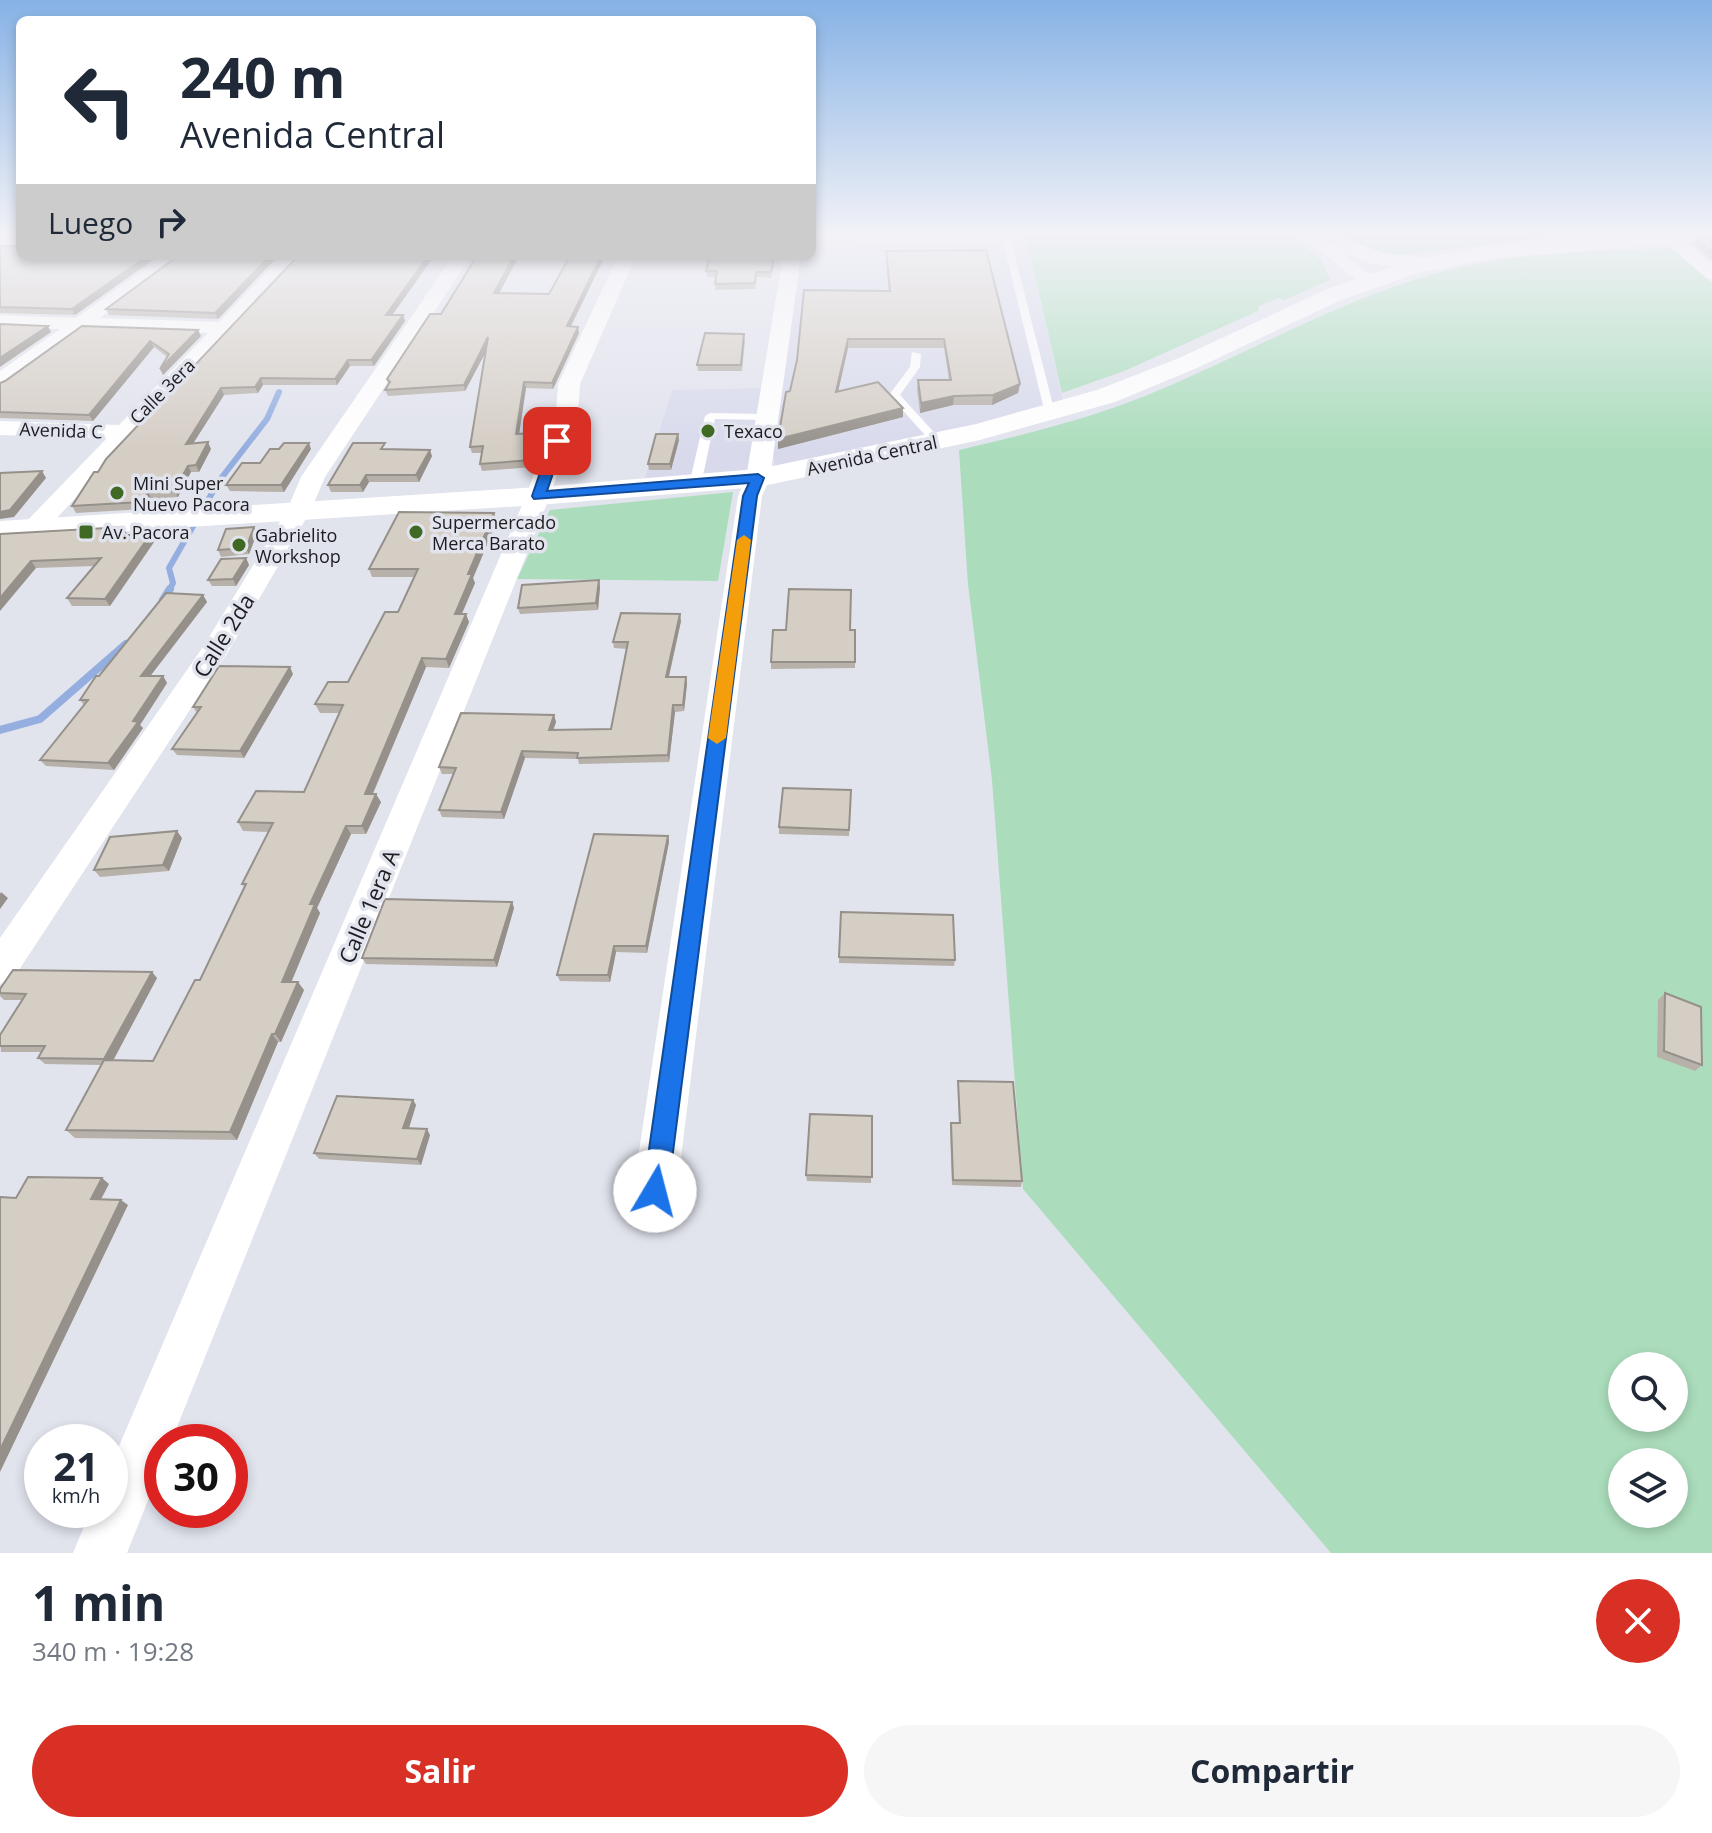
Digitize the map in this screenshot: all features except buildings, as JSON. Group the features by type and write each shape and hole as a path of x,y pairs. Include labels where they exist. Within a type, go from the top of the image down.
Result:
{"street":[{"path":"0,381 102,305"},
{"name":"Calle 3era","path":"33,529 245,305"},
{"name":"Calle 2da","path":"0,968 214,652 299,510 313,477 429,305"},
{"name":"Calle 1era A","path":"100,1553 538,496 567,413 569,384 605,305"},
{"path":"655,1191 750,496 758,478 784,305"},
{"name":"Avenida Central","path":"0,530 538,496 758,478 937,442 1106,396 1188,363 1311,305"},
{"path":"0,321 224,328"},
{"name":"Avenida C","path":"0,428 122,432"}],"lane":[{"path":"1023,305 1050,413"},
{"path":"916,354 915,367 894,395 937,442"},
{"path":"695,485 710,416 767,417"}],"shaded area":[{"path":"793,305 1041,305 1063,401 1018,416 775,466 773,456"},
{"name":"Texaco","path":"765,388 748,473 643,485 672,390"}],"green space":[{"path":"1042,305 1260,305 1258,311 1124,371 1062,393"},
{"path":"1347,305 1712,305 1712,1553 1331,1553 1023,1189 992,780 968,584 959,450 1122,405"},
{"path":"733,492 718,581 517,579 550,510"}],"waterway":[{"path":"170,589 173,583 169,568 219,481 267,419 279,392"},
{"path":"163,600 170,589"},
{"path":"0,730 40,719 126,644"}],"slow traffic":[{"path":"717,738 744,540"}],"place":[{"name":"Texaco","path":"708,431"},
{"name":"Mini Super Nuevo Pacora","path":"117,493"},
{"name":"Av. Pacora","path":"86,532"},
{"name":"Supermercado Merca Barato","path":"416,532"},
{"name":"Gabrielito Workshop","path":"239,545"}],"route":[{"path":"557,441 538,496 758,478 750,496 655,1191"}]}
